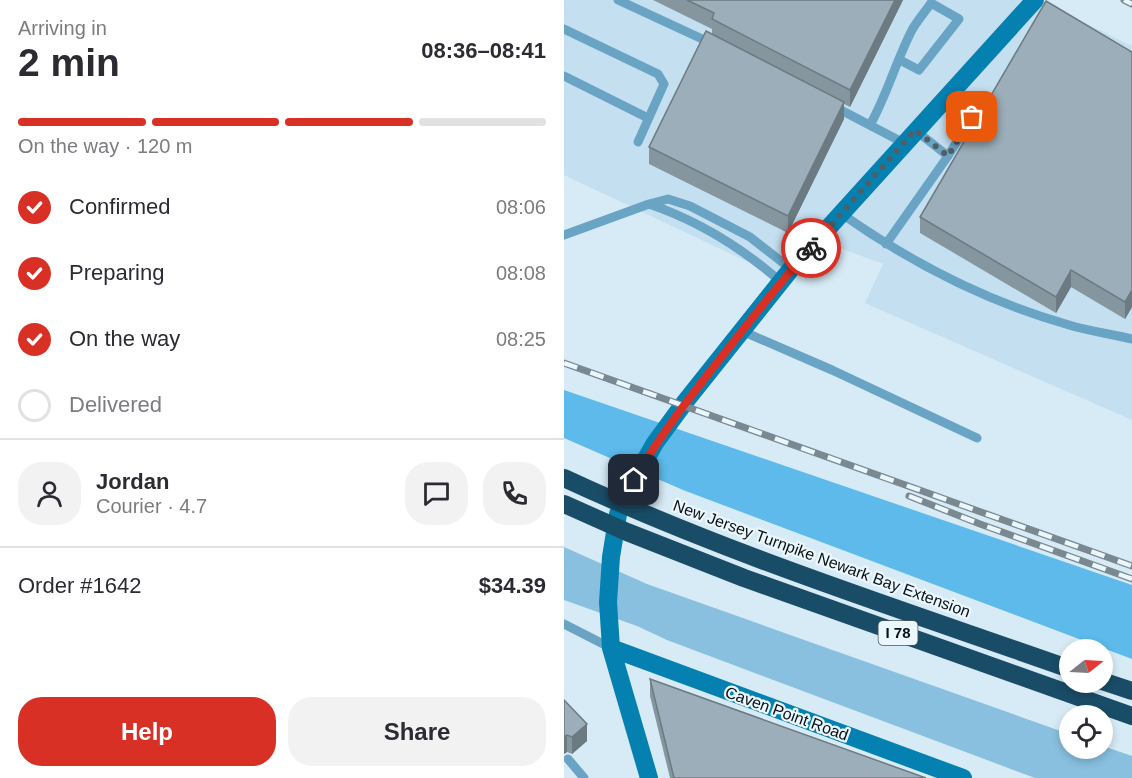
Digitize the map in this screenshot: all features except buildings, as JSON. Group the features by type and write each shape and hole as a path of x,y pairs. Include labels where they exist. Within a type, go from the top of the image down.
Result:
{"highway":[{"name":"New Jersey Turnpike Newark Bay Extension","path":"564,478 672,524 794,571 1059,665"},
{"name":"I 78","path":"570,507 744,578 1132,716"},
{"path":"1113,685 1132,691"}],"street":[{"path":"649,778 610,648 608,602 611,557 618,514 634,480 655,443 685,402 786,276 1035,0"},
{"name":"Caven Point Road","path":"610,648 963,778"}],"lane":[{"path":"618,0 726,51"},
{"path":"870,125 913,30 931,3 959,19 920,70 900,60"},
{"path":"564,29 658,74 664,84 638,142"},
{"path":"564,76 648,118"},
{"path":"829,104 870,125 909,137 948,156"},
{"path":"886,244 948,156 972,117"},
{"path":"564,235 668,199 690,206 750,237 786,276"},
{"path":"649,204 675,214 720,237 786,276"},
{"path":"842,214 886,244 982,294 1069,326 1132,339"},
{"path":"742,332 832,370 977,438"},
{"path":"564,624 610,648"},
{"path":"568,759 584,778"}],"shaded area":[{"path":"564,0 1038,0 1132,46 1132,420 865,303 883,264 840,248 786,280 564,175"},
{"path":"564,390 1132,585 1132,659 1113,652 1113,639 1079,639 683,490 564,438"},
{"path":"564,547 647,584 1059,730 1059,759 1113,759 1113,749 1132,756 1132,778 1035,778 564,600"}],"railway":[{"path":"1124,0 1132,4"},
{"path":"564,363 1132,566"},
{"path":"909,496 1132,579"}],"way so far":[{"path":"811,248 915,130 948,156 972,117"}],"route":[{"path":"634,480 655,443 685,402 791,269 811,248"}]}
